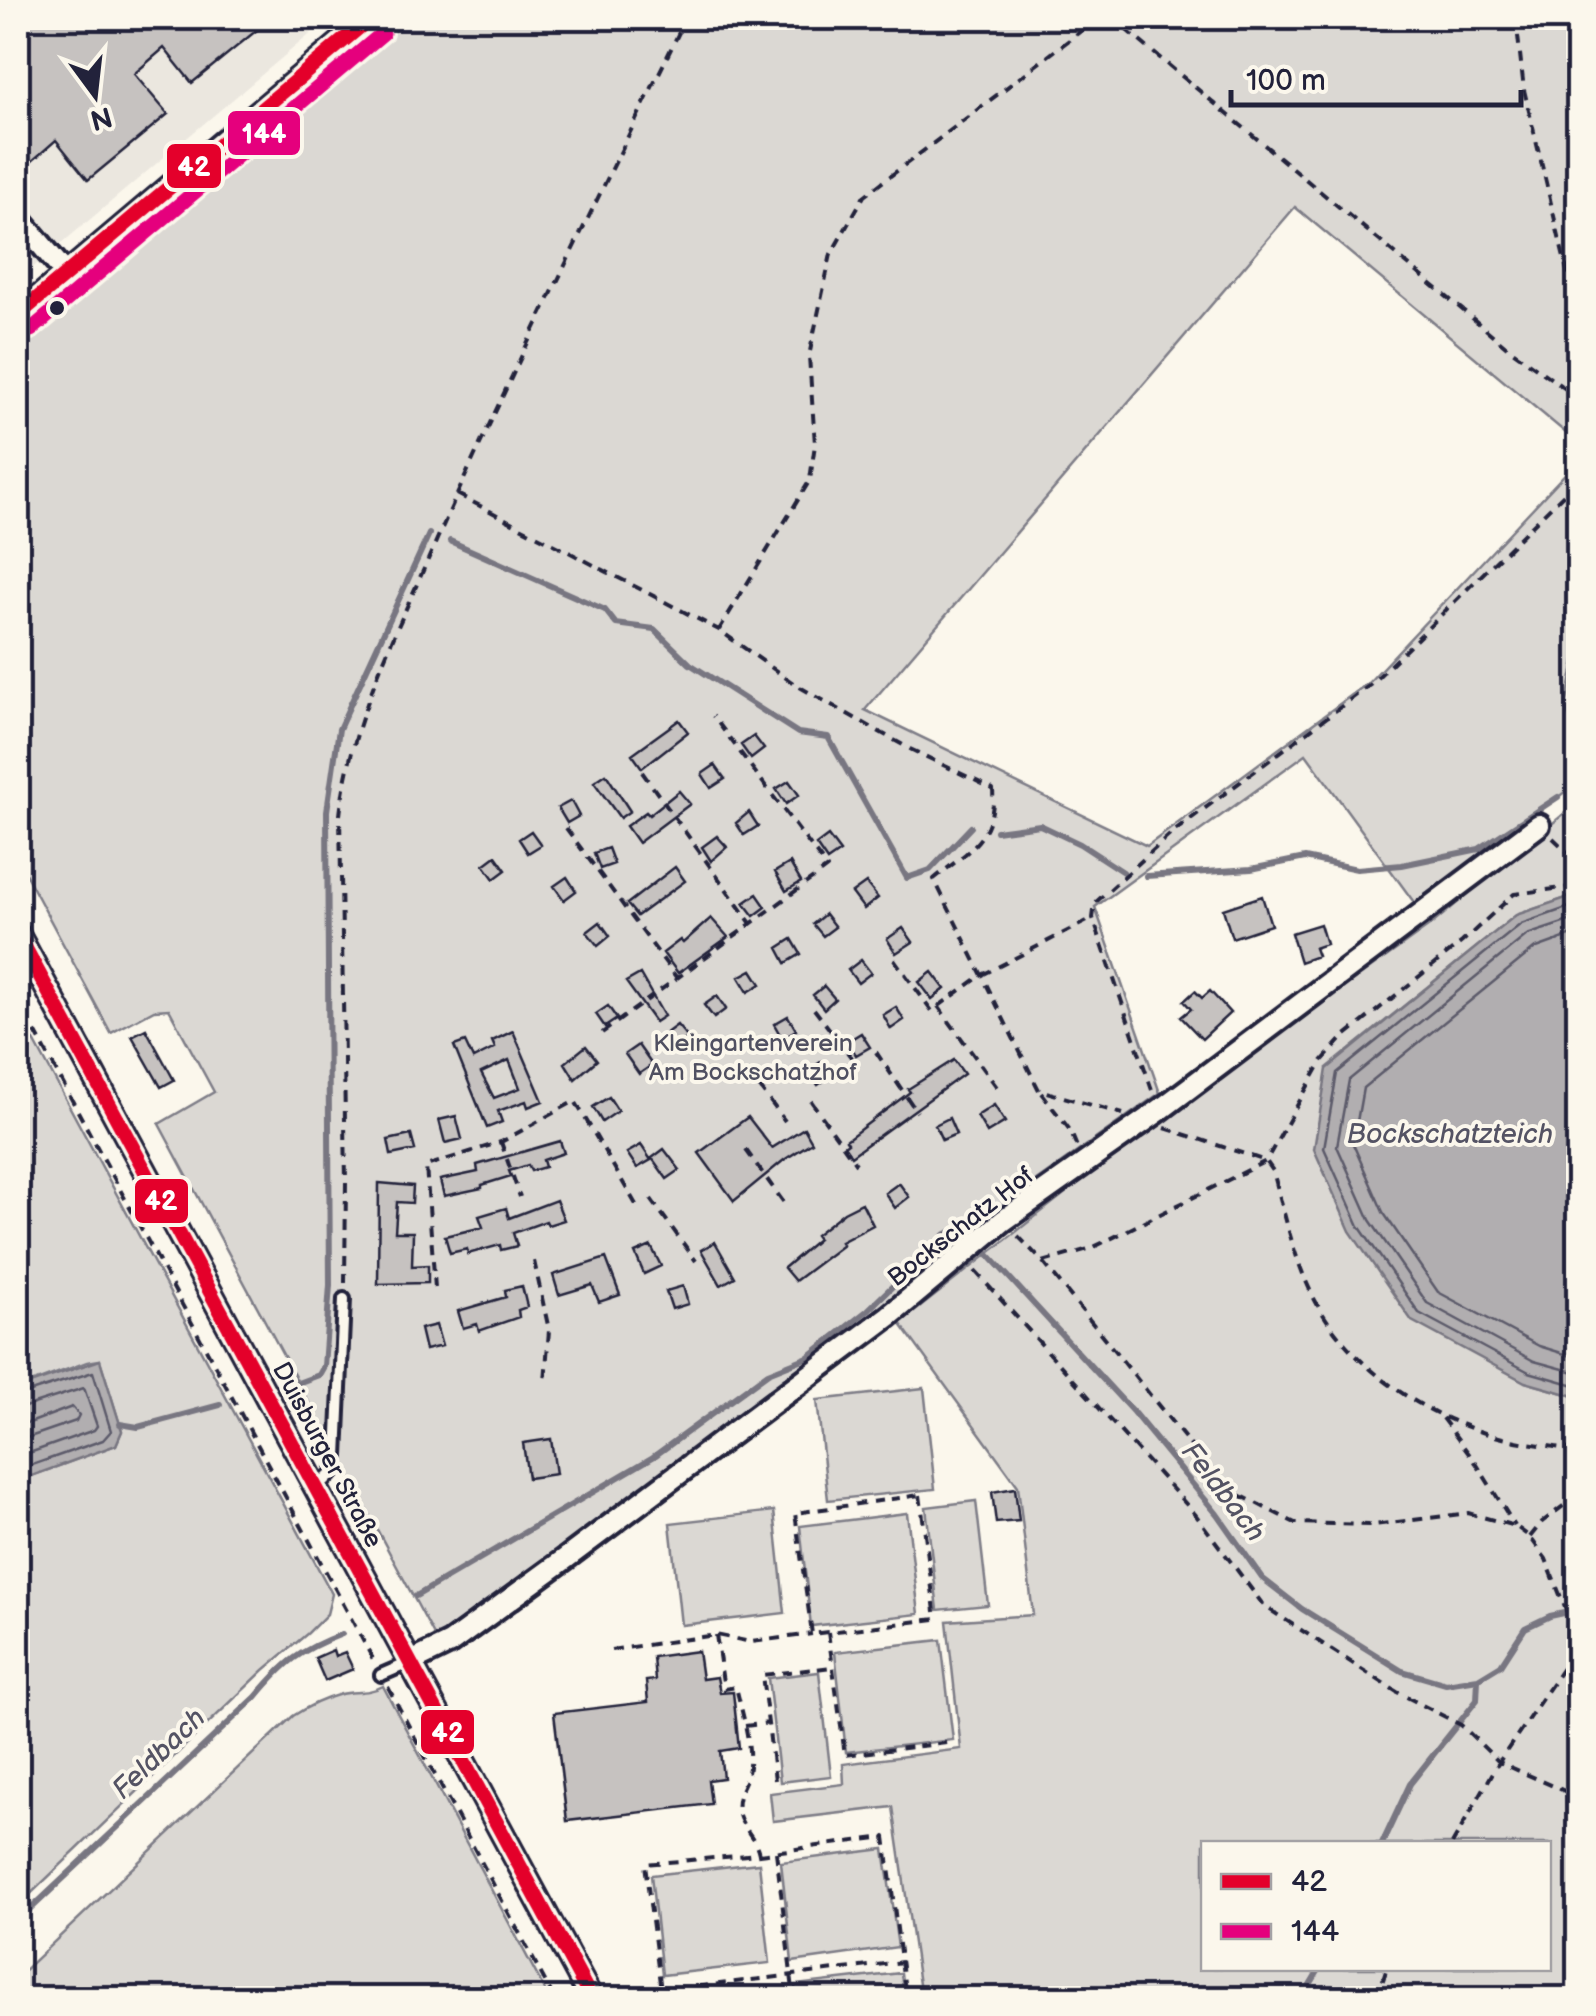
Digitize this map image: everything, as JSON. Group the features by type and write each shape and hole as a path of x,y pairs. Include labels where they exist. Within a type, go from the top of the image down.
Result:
{"street":[{"path":"18,315 370,18"},
{"path":"18,217 66,274"},
{"name":"Bockschatz Hof","path":"410,1662 450,1643 551,1570 889,1316 1003,1222 1084,1166 1539,825"},
{"name":"Duisburger Straße","path":"18,936 591,1998"}],"lane":[{"path":"317,1488 332,1473 337,1456 344,1299"},
{"path":"382,1675 410,1662"}],"path":[{"path":"344,1299 340,814 354,738 457,494 548,297 686,18"},
{"path":"719,630 810,480 815,444 809,356 831,254 864,196 1098,18"},
{"path":"1112,18 1507,347 1578,398"},
{"path":"1516,18 1524,90 1578,334"},
{"path":"1152,1115 1093,918 1095,902 1172,833 1370,685 1578,480"},
{"path":"457,494 719,630 796,685 910,750 993,789 994,812 984,836 934,879 1039,1090 1070,1130 1084,1166"},
{"path":"602,1033 827,868 713,716"},
{"path":"642,772 751,923"},
{"path":"1539,825 1578,862"},
{"path":"566,828 677,978"},
{"path":"1043,1262 1092,1248 1266,1161 1322,1061 1344,1038 1462,942 1514,894 1578,886"},
{"path":"894,958 932,1010 982,975 1093,918"},
{"path":"18,1000 554,1998"},
{"path":"938,1006 999,1090"},
{"path":"814,1009 858,1066"},
{"path":"876,1052 917,1112"},
{"path":"748,1072 785,1121"},
{"path":"1039,1090 1152,1115 1200,1142 1266,1161 1273,1171 1295,1254 1317,1303 1352,1350 1394,1388 1440,1415 1490,1434 1578,1450"},
{"path":"436,1288 426,1166 501,1142 574,1101 638,1208"},
{"path":"811,1101 856,1164"},
{"path":"501,1142 520,1197"},
{"path":"746,1150 788,1207"},
{"path":"651,1198 696,1261"},
{"path":"1003,1222 1043,1262 1196,1452 1238,1494 1295,1523 1373,1524 1468,1514 1515,1526 1530,1537 1546,1558 1578,1644 1498,1762 1454,1841"},
{"path":"961,1256 1195,1514 1264,1606 1398,1692 1460,1725 1498,1762 1578,1797"},
{"path":"534,1260 549,1330 545,1382"},
{"path":"1440,1415 1476,1462 1515,1526"},
{"path":"611,1650 716,1635 751,1642 936,1618 920,1495 795,1514 812,1634"},
{"path":"1530,1537 1542,1522 1578,1495"},
{"path":"828,1632 844,1755 947,1743"},
{"path":"716,1635 724,1689 736,1688 750,1761 748,1777 737,1798 738,1815 758,1844 759,1854"},
{"path":"776,1780 762,1675 833,1667"},
{"path":"745,1726 768,1723"},
{"path":"902,1962 662,1991 645,1864 885,1837 902,1962 906,1998"},
{"path":"776,1852 794,1998"},
{"path":"1376,1998 1386,1971"}],"shaded area":[{"path":"18,18 301,18 315,30 18,280"}],"green space":[{"name":"Kleingartenverein Am Bockschatzhof","path":"409,18 1578,18 1578,443 1295,207 865,710 1147,846 1368,683 1578,460 1578,645 1566,707 1578,747 1578,782 1416,905 1306,754 1095,907 1160,1093 997,1209 882,1309 437,1641 159,1124 214,1092 169,1009 154,1010 111,1033 18,860 18,349"},
{"path":"1578,802 1578,894 1516,915 1327,1068 1525,1382 1578,1397 1578,1998 921,1998 893,1807 773,1821 770,1793 844,1784 843,1764 961,1749 947,1621 1033,1615 1018,1486 900,1323 1147,1129 1432,924"},
{"path":"18,1011 332,1594 327,1614 308,1633 264,1670 18,1906 18,1481 116,1445 122,1431 100,1360 18,1388"},
{"path":"924,1388 935,1489 828,1500 817,1400"},
{"path":"976,1501 988,1605 938,1610 926,1507"},
{"path":"774,1511 785,1613 681,1625 670,1523"},
{"path":"907,1513 919,1614 811,1626 800,1526"},
{"path":"941,1640 953,1740 846,1752 835,1652"},
{"path":"819,1672 831,1776 780,1782 768,1678"},
{"path":"383,1686 549,1998 18,1998 18,1976 293,1716 334,1696"},
{"path":"884,1849 898,1947 792,1962 781,1862"},
{"path":"759,1863 770,1963 662,1975 651,1875"},
{"path":"901,1973 904,1998 796,1998 795,1985"}],"water":[{"name":"Bockschatzteich","path":"1578,894 1578,1397 1525,1382 1412,1321 1350,1231 1314,1149 1327,1069 1516,915"},
{"path":"100,1360 122,1431 116,1445 18,1481 18,1388"}],"building":[{"path":"18,18 253,18 262,26 192,83 164,48 134,74 168,114 88,180 56,140 30,163 18,148"},
{"path":"679,720 688,732 642,768 632,754"},
{"path":"754,736 764,749 751,759 741,745"},
{"path":"715,765 725,779 711,788 702,774"},
{"path":"606,774 630,811 620,818 594,782"},
{"path":"789,781 799,795 786,804 776,789"},
{"path":"679,791 690,804 638,843 626,826 646,812 649,815"},
{"path":"571,801 579,816 567,823 558,808"},
{"path":"749,812 758,826 744,835 736,823"},
{"path":"531,831 541,845 528,853 519,839"},
{"path":"717,836 727,847 711,861 702,847"},
{"path":"828,836 840,852 827,861 816,845"},
{"path":"608,848 614,864 600,869 594,853"},
{"path":"496,856 506,870 494,879 484,865"},
{"path":"790,863 801,882 786,891 775,872"},
{"path":"675,867 685,881 637,916 627,904"},
{"path":"567,877 576,891 564,900 554,886"},
{"path":"866,883 878,898 864,909 852,893"},
{"path":"757,894 766,907 754,916 744,903"},
{"path":"1262,896 1271,925 1232,938 1223,909"},
{"path":"825,914 835,927 823,936 813,924"},
{"path":"711,918 728,937 678,973 663,953 680,940 683,943"},
{"path":"600,922 610,936 598,946 587,932"},
{"path":"1320,924 1326,944 1314,948 1317,956 1300,962 1291,933"},
{"path":"903,928 913,942 896,953 887,939"},
{"path":"792,939 801,954 786,963 778,948"},
{"path":"861,960 871,973 858,983 848,970"},
{"path":"752,970 761,984 748,992 739,977"},
{"path":"932,972 945,989 932,999 919,982"},
{"path":"640,974 664,1016 655,1022 626,982"},
{"path":"824,986 835,999 824,1009 813,995"},
{"path":"1195,991 1202,998 1210,991 1230,1013 1202,1039 1181,1017 1191,1009 1184,1001"},
{"path":"717,996 726,1009 714,1018 704,1005"},
{"path":"608,1006 617,1019 605,1027 596,1014"},
{"path":"896,1007 904,1020 891,1029 883,1015"},
{"path":"788,1016 796,1030 782,1038 774,1024"},
{"path":"677,1025 688,1038 675,1048 665,1034"},
{"path":"146,1029 174,1080 161,1087 132,1036"},
{"path":"513,1031 543,1101 528,1107 526,1101 498,1111 502,1122 487,1128 454,1046 465,1042 473,1059 495,1048 492,1041","holes":["509,1060 520,1088 494,1098 481,1073"]},
{"path":"861,1033 870,1047 856,1055 848,1041"},
{"path":"638,1045 652,1065 639,1074 625,1054"},
{"path":"586,1046 597,1060 575,1079 565,1063"},
{"path":"954,1060 964,1074 851,1156 844,1146 846,1140 910,1092 908,1089"},
{"path":"822,1061 832,1075 818,1085 808,1071"},
{"path":"609,1097 618,1111 602,1122 593,1107"},
{"path":"994,1105 1005,1122 987,1133 977,1116"},
{"path":"456,1116 462,1139 445,1143 439,1120"},
{"path":"748,1117 772,1148 804,1128 812,1142 734,1201 699,1153"},
{"path":"949,1118 956,1134 942,1140 935,1125"},
{"path":"411,1135 415,1150 391,1155 388,1140"},
{"path":"560,1141 564,1153 543,1160 545,1167 531,1171 528,1165 509,1171 511,1176 482,1188 444,1196 440,1180 478,1172 477,1165"},
{"path":"641,1145 651,1160 637,1168 627,1153"},
{"path":"664,1149 680,1170 667,1179 652,1158"},
{"path":"379,1183 413,1186 412,1203 397,1202 395,1232 413,1232 412,1266 428,1265 428,1283 378,1284"},
{"path":"899,1183 909,1197 895,1208 885,1193"},
{"path":"556,1200 564,1220 548,1225 546,1221 513,1233 517,1246 450,1253 445,1236 483,1227 479,1216 506,1208 509,1218"},
{"path":"862,1203 873,1225 841,1242 843,1245 795,1281 784,1268 818,1239 815,1235"},
{"path":"715,1242 735,1277 721,1285 701,1250"},
{"path":"651,1246 661,1266 644,1274 635,1253"},
{"path":"606,1258 620,1295 599,1302 592,1285 559,1295 553,1275"},
{"path":"522,1286 527,1307 518,1310 519,1317 479,1331 477,1324 463,1328 458,1311 506,1297 505,1290"},
{"path":"683,1286 688,1304 672,1309 666,1291"},
{"path":"436,1325 442,1346 425,1350 420,1329"},
{"path":"551,1439 556,1474 528,1478 523,1443"},
{"path":"1015,1488 1019,1521 996,1523 992,1492"},
{"path":"333,1650 335,1656 345,1652 353,1669 325,1681 315,1658"},
{"path":"698,1651 702,1679 717,1677 720,1693 733,1692 739,1748 720,1751 723,1778 708,1780 711,1804 567,1821 554,1713 648,1702 646,1681 655,1680 653,1657"}],"waterway":[{"path":"295,1384 319,1375 324,1366 330,1285 327,811 339,729 429,534"},
{"path":"450,541 605,610 616,624 654,629 690,664 798,733 828,737 907,878 930,870 971,827"},
{"path":"1146,876 1251,869 1305,858 1357,869 1402,865 1479,849 1558,797"},
{"path":"996,831 1040,825 1080,844 1123,872"},
{"name":"Feldbach","path":"416,1596 653,1457 768,1373 808,1357 868,1310 946,1234 956,1230 967,1233"},
{"name":"Feldbach","path":"984,1250 1133,1412 1217,1514 1262,1578 1302,1609 1402,1671 1446,1684 1478,1679 1501,1665 1525,1628 1550,1616 1578,1610"},
{"path":"120,1424 138,1427 220,1405"},
{"name":"Feldbach","path":"18,1921 285,1666 342,1634"},
{"path":"1383,1841 1410,1784 1477,1700 1478,1679"},
{"path":"1302,1998 1318,1971"}],"transit line":[{"name":"42","path":"18,315 370,18"},
{"name":"144","path":"31,330 383,33"},
{"name":"42","path":"18,935 591,1998"}]}
